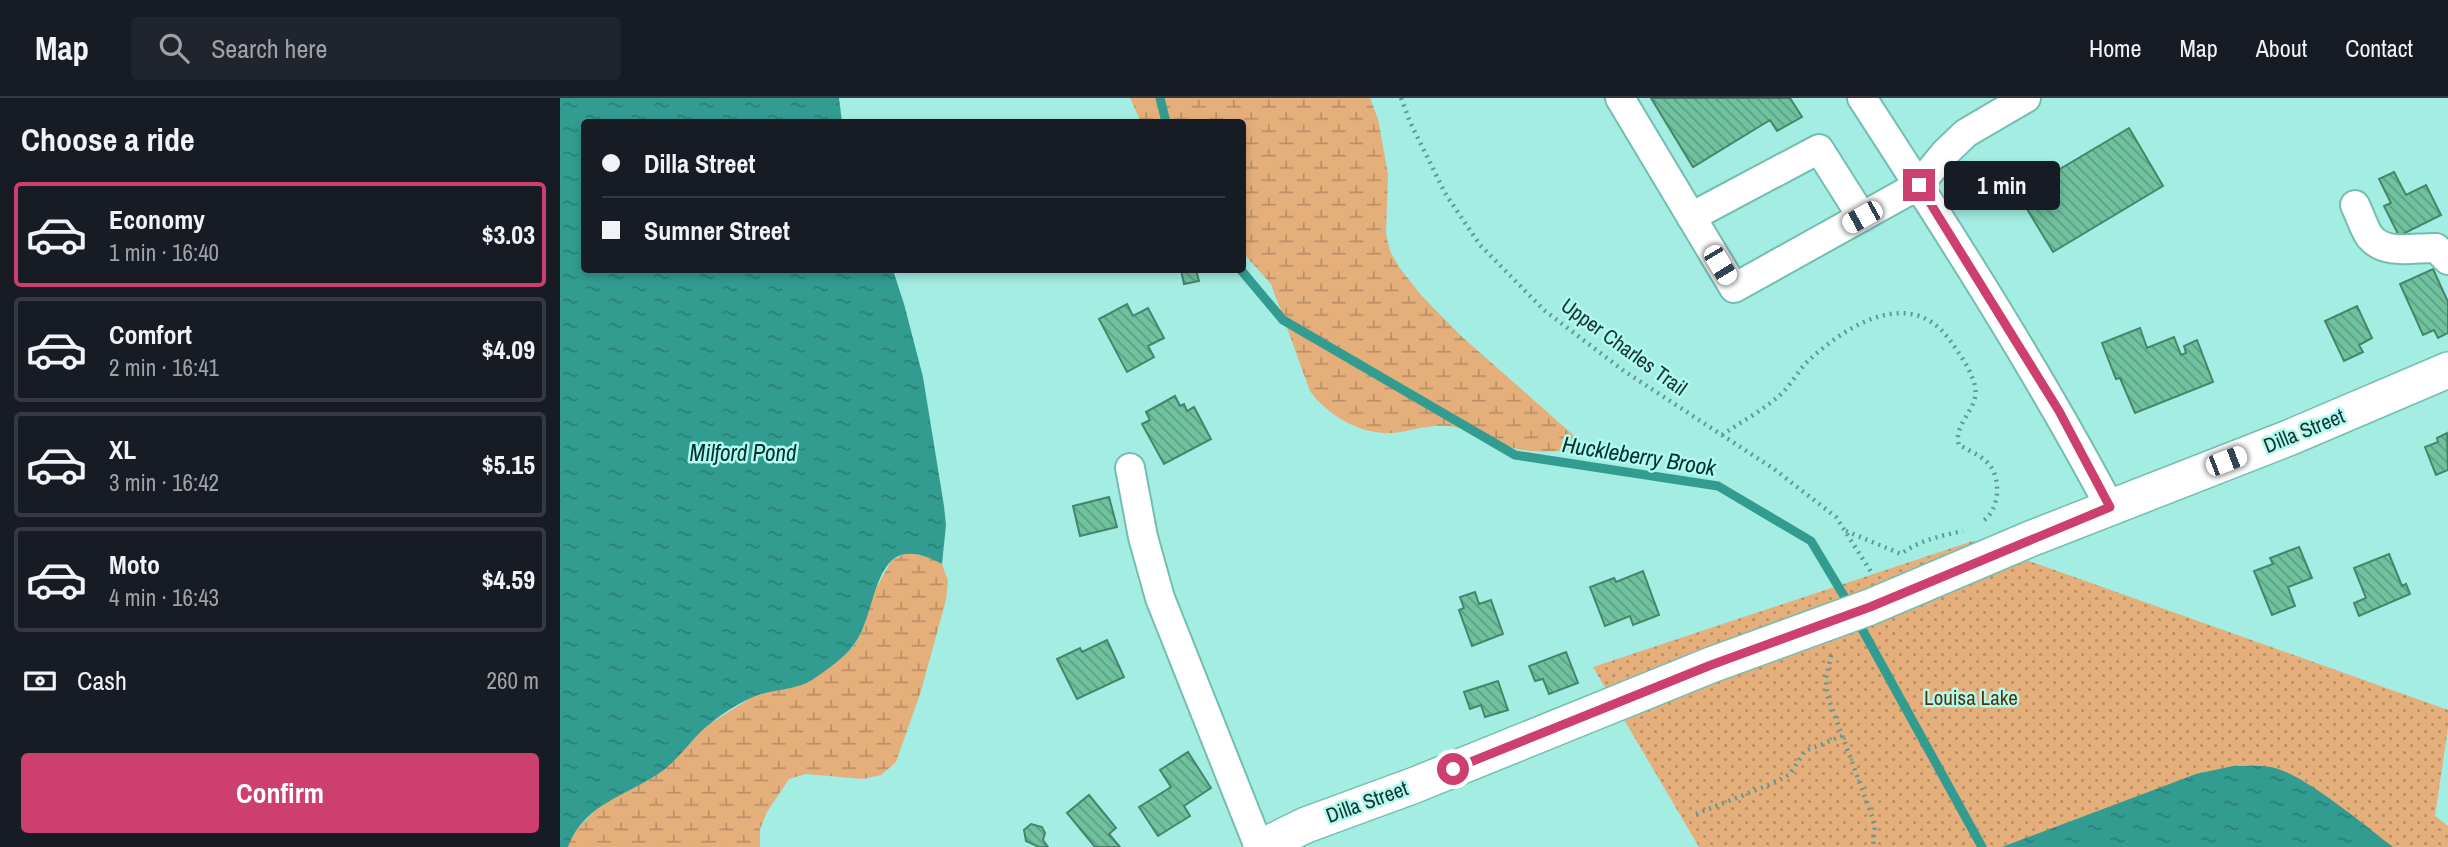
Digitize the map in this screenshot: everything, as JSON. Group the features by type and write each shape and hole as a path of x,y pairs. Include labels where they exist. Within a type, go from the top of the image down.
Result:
{"main road":[{"name":"Dilla Street","path":"1260,847 1306,825 1415,785 1711,665 1834,633 1873,593 2110,507 2291,437 2448,370"}],"street":[{"path":"1620,98 1734,288 1919,185 1944,154 1966,133 2026,98"},
{"path":"1862,98 2059,411 2110,507"},
{"path":"1691,217 1819,149 1862,217"},
{"path":"2355,205 2370,237 2384,246 2396,250 2436,248 2448,260"},
{"path":"1130,468 1143,537 1160,598 1260,847"}],"path":[{"name":"Upper Charles Trail","path":"1401,98 1445,193 1480,245 1544,310 1625,371 1773,469 1836,517 1845,530 1873,593"},
{"path":"1722,435 1783,391 1807,363 1843,332 1887,313 1906,312 1928,319 1944,333 1965,361 1975,386 1976,400 1956,439 1959,445 1989,464 1996,480 1997,502 1986,520 1963,531 1913,545 1901,554 1845,530"},
{"path":"1834,633 1825,688 1875,824 1872,847"},
{"path":"1696,814 1776,782 1790,774 1805,751 1842,736"}],"green space":[{"path":"1130,98 1370,98 1378,119 1388,174 1386,234 1390,251 1399,267 1421,295 1460,335 1589,449 1527,450 1509,447 1464,429 1447,426 1381,433 1357,427 1336,416 1310,391 1271,284 1246,256 1246,119 1140,119"},
{"name":"Louisa Lake","path":"1973,541 2448,710 2448,728 2435,816 2448,826 2448,847 1699,847 1593,667"},
{"path":"906,553 926,555 942,564 948,581 946,600 921,691 896,762 881,775 863,779 806,774 789,779 767,812 760,829 760,847 568,847 574,831 602,804 652,778 667,767 706,726 754,696 809,682 853,647 862,631 873,594 891,561"}],"water":[{"name":"Milford Pond","path":"560,98 839,98 842,119 581,119 581,273 894,273 923,377 946,525 942,564 918,555 901,555 889,563 881,577 862,631 853,646 839,660 805,684 758,695 722,715 701,732 665,769 597,809 585,819 568,847 560,847"},
{"path":"2233,766 2266,766 2300,779 2334,801 2393,847 2002,847 2196,774"}],"building":[{"path":"1651,98 1790,98 1802,117 1777,131 1770,120 1693,167"},
{"path":"2129,128 2163,186 2053,252 2018,194"},
{"path":"2394,172 2406,195 2426,185 2441,215 2399,236 2384,206 2391,203 2379,179"},
{"path":"2433,269 2448,302 2448,333 2438,338 2434,330 2423,335 2400,284"},
{"path":"1182,273 1197,273 1199,281 1184,284"},
{"path":"1127,304 1133,316 1148,308 1164,338 1148,346 1154,357 1127,372 1099,319"},
{"path":"2357,306 2372,338 2359,345 2363,352 2344,361 2325,321"},
{"path":"2140,328 2147,348 2174,337 2181,355 2186,353 2184,346 2197,340 2213,382 2135,413 2120,378 2116,379 2102,343"},
{"path":"1175,396 1180,406 1184,404 1187,411 1194,407 1211,439 1164,464 1142,424 1150,420 1146,412"},
{"path":"2447,433 2448,470 2436,475 2425,447 2438,442 2437,438"},
{"path":"1109,497 1117,527 1080,536 1073,506"},
{"path":"2299,547 2312,578 2288,587 2295,606 2272,615 2254,571 2273,564 2270,558"},
{"path":"2389,554 2402,586 2406,584 2410,594 2359,616 2354,603 2366,598 2354,568"},
{"path":"1643,571 1659,615 1633,625 1630,616 1605,626 1590,587 1614,578 1616,582"},
{"path":"1475,592 1479,604 1491,600 1503,634 1472,646 1459,610 1464,608 1460,597"},
{"path":"1107,640 1124,677 1077,699 1057,659 1080,648 1082,652"},
{"path":"1566,652 1578,683 1549,694 1543,679 1535,681 1529,666"},
{"path":"1498,681 1508,710 1485,717 1481,705 1470,709 1464,692"},
{"path":"1188,752 1211,788 1184,806 1190,816 1158,836 1139,807 1171,787 1160,770"},
{"path":"1089,795 1116,828 1109,834 1120,847 1095,847 1067,813"},
{"path":"1031,824 1042,827 1045,833 1043,840 1048,847 1039,847 1026,841 1024,830"}],"waterway":[{"name":"Huckleberry Brook","path":"1160,98 1165,119"},
{"name":"Huckleberry Brook","path":"1244,273 1283,320 1515,455 1718,486 1811,541 1850,606"},
{"name":"Huckleberry Brook","path":"1856,618 1982,847"}],"route":[{"path":"1453,769 1711,665 1870,607 2110,507 2059,411 1919,185"}]}
